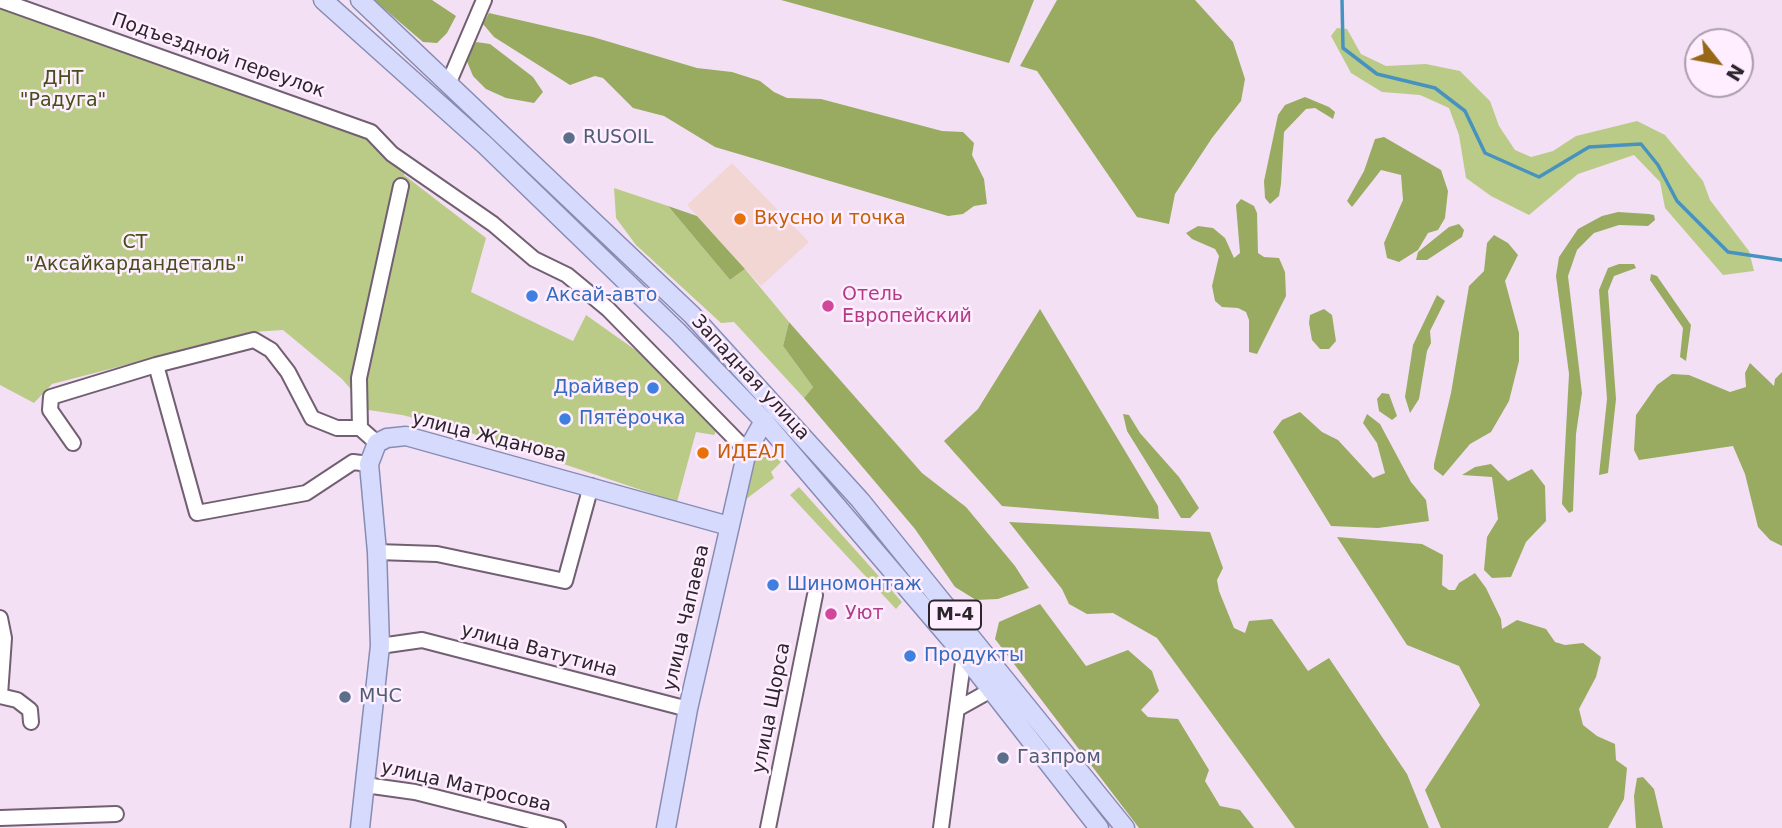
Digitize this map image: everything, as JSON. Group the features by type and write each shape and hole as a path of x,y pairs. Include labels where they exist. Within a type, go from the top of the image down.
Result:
{"main road":[{"name":"Западная улица","path":"323,0 485,145 678,332 764,421 993,690 1099,828"},
{"name":"Западная улица","path":"360,0 692,315 800,433 940,596 1125,828"},
{"name":"улица Чапаева","path":"666,828 688,709 747,451 764,421"},
{"name":"улица Жданова","path":"377,443 387,438 406,436 729,526"},
{"path":"360,828 380,646 377,552 369,464 377,443"}],"street":[{"name":"Подъездной переулок","path":"0,0 371,131 392,154 493,224 534,259 567,275 608,309 747,451"},
{"path":"449,82 484,0"},
{"path":"360,428 359,378 401,186"},
{"path":"73,443 50,410 51,397 156,365 254,340 261,342 288,372 312,418 337,428 360,428 377,443"},
{"path":"156,365 197,513 306,493 353,462 369,464"},
{"path":"377,552 437,554 565,581 591,486"},
{"name":"улица Щорса","path":"768,828 815,595"},
{"path":"0,618 4,638 0,696 17,700 30,710 31,722"},
{"name":"улица Ватутина","path":"380,646 422,640 688,709"},
{"path":"941,828 964,655"},
{"path":"959,708 993,690"},
{"name":"улица Матросова","path":"365,785 415,792 558,828"},
{"path":"0,818 116,814"}],"shaded area":[{"path":"732,163 809,242 761,286 687,205"}],"green space":[{"name":"СТ \"Аксайкардандеталь\"","path":"0,0 363,132 407,157 404,175 486,238 471,292 573,341 586,315 644,356 718,428 714,435 696,432 677,502 459,429 402,415 355,408 355,394 342,379 283,330 253,332 52,384 34,403 0,385"},
{"path":"374,0 432,0 456,16 447,33 437,43 423,42"},
{"path":"781,0 1034,0 1009,63"},
{"path":"1057,0 1195,0 1233,42 1245,79 1241,101 1212,138 1175,194 1169,224 1137,217 1037,71 1020,66"},
{"path":"489,13 593,37 697,68 732,72 760,81 787,98 821,99 942,131 963,132 974,143 972,155 984,179 987,204 974,206 963,214 948,216 715,147 664,116 633,108 603,78 595,76 570,85 494,37 483,24"},
{"path":"1337,28 1347,29 1361,54 1386,66 1426,64 1460,71 1490,101 1499,126 1515,150 1531,157 1553,151 1576,136 1637,121 1665,135 1703,181 1710,200 1749,251 1754,271 1723,275 1665,208 1660,182 1634,155 1578,174 1529,215 1491,196 1466,178 1459,135 1449,108 1420,95 1382,92 1351,73 1331,36"},
{"path":"476,42 490,44 533,77 543,92 534,103 506,98 486,89 473,76 466,59"},
{"path":"1305,97 1329,107 1335,112 1333,119 1315,108 1306,109 1284,132 1279,196 1270,204 1265,198 1264,181 1278,115 1285,105"},
{"path":"1384,137 1441,170 1448,191 1445,218 1438,230 1428,233 1418,250 1399,262 1387,258 1384,243 1403,200 1401,175 1381,170 1352,207 1347,201 1364,171 1375,139"},
{"path":"614,188 668,206 730,280 745,269 789,322 783,346 813,387 804,398 734,322 721,323 636,245 616,218"},
{"path":"1241,199 1254,206 1257,213 1258,253 1264,257 1279,258 1285,272 1286,296 1257,354 1249,352 1249,320 1246,312 1238,308 1222,307 1215,301 1212,286 1219,256 1215,249 1192,239 1186,233 1198,226 1213,228 1225,238 1234,258 1240,253 1236,205"},
{"path":"668,206 697,216 745,269 730,280"},
{"path":"1618,212 1654,215 1655,220 1648,226 1619,225 1594,233 1577,250 1568,276 1582,393 1576,434 1573,511 1569,513 1562,504 1569,374 1556,276 1559,257 1578,229 1602,216"},
{"path":"1459,224 1464,230 1462,237 1427,260 1416,260 1418,252 1449,227"},
{"path":"1494,235 1508,243 1518,255 1505,281 1519,333 1519,361 1509,401 1491,432 1470,444 1443,476 1434,469 1434,464 1451,393 1469,286 1484,271 1487,243"},
{"path":"1619,264 1634,264 1636,268 1614,276 1608,291 1616,399 1608,473 1599,475 1607,399 1599,290 1608,268"},
{"path":"1651,274 1657,276 1691,325 1686,361 1680,357 1683,328 1650,280"},
{"path":"1437,295 1445,301 1430,331 1431,343 1427,351 1419,399 1410,413 1405,397 1413,345"},
{"path":"1040,309 1158,506 1159,519 1002,506 944,441 978,409"},
{"path":"1324,309 1332,315 1336,341 1329,349 1320,349 1312,340 1309,323 1310,315"},
{"path":"789,322 922,473 966,507 1015,566 1029,588 998,599 976,600 955,587 915,529 804,398 813,387 783,346"},
{"path":"1750,363 1774,386 1775,379 1782,372 1782,546 1770,540 1758,527 1745,474 1733,446 1639,460 1634,450 1636,415 1657,385 1672,374 1689,375 1730,392 1746,387 1745,373"},
{"path":"1382,393 1389,394 1397,416 1392,420 1379,411 1377,399"},
{"path":"1300,412 1322,432 1338,440 1373,478 1385,473 1377,443 1363,423 1367,414 1380,424 1411,482 1426,500 1429,521 1378,528 1331,526 1273,432 1282,420"},
{"path":"1123,414 1129,415 1140,433 1179,477 1199,508 1190,518 1181,518 1127,431"},
{"path":"763,453 772,455 781,462 771,472 774,478 741,503 748,469 755,456"},
{"path":"1491,464 1508,481 1532,469 1545,486 1546,521 1526,542 1511,577 1492,578 1484,570 1487,537 1498,519 1492,477 1462,475 1475,467"},
{"path":"799,487 902,602 896,609 790,495"},
{"path":"1009,522 1210,532 1223,568 1217,580 1219,591 1234,628 1245,633 1249,621 1272,619 1308,671 1329,658 1407,774 1429,828 1295,828 1157,638 1113,613 1087,614 1069,604 1062,589"},
{"path":"1337,537 1422,544 1443,555 1442,585 1449,590 1455,590 1459,583 1475,573 1486,588 1501,619 1502,629 1517,620 1546,629 1555,642 1565,645 1583,643 1601,657 1596,677 1579,709 1583,725 1597,736 1615,744 1616,760 1627,768 1624,799 1608,828 1441,828 1425,790 1480,705 1459,666 1407,645"},
{"path":"1040,604 1086,666 1128,650 1152,671 1159,691 1141,710 1148,717 1178,719 1209,770 1205,781 1220,806 1240,810 1254,828 1139,828 995,639 999,622"},
{"path":"1643,777 1654,789 1663,828 1636,828 1634,796 1637,778"}],"waterway":[{"path":"1342,0 1343,48 1377,74 1435,88 1465,111 1485,153 1539,177 1589,147 1641,144 1658,165 1677,201 1728,252 1782,260"}],"place":[{"name":"RUSOIL","path":"569,138"},
{"name":"Вкусно и точка","path":"740,219"},
{"name":"Аксай-авто","path":"532,296"},
{"name":"Отель Европейский","path":"828,306"},
{"name":"Драйвер","path":"653,388"},
{"name":"Пятёрочка","path":"565,419"},
{"name":"ИДЕАЛ","path":"703,453"},
{"name":"Шиномонтаж","path":"773,585"},
{"name":"Уют","path":"831,614"},
{"name":"Продукты","path":"910,656"},
{"name":"МЧС","path":"345,697"},
{"name":"Газпром","path":"1003,758"}],"park label":[{"name":"ДНТ \"Радуга\"","path":"63,90"}]}
